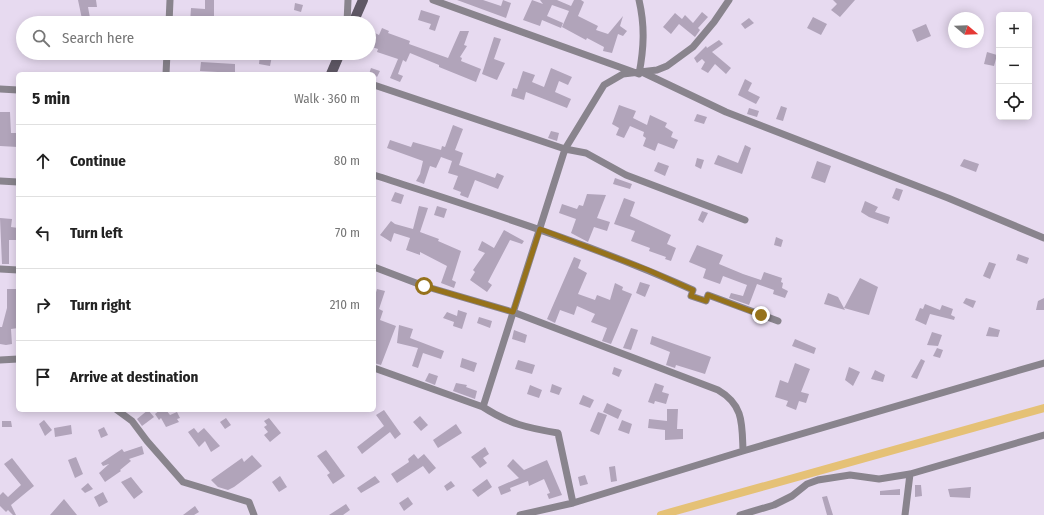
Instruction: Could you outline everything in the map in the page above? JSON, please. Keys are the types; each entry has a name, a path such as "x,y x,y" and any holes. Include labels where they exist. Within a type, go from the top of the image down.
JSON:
{"main road":[{"path":"355,16 363,0"},
{"path":"334,72 338,60"}],"street":[{"path":"169,16 170,0"},
{"path":"347,16 348,0"},
{"path":"433,0 642,73 726,112 948,198 1044,238"},
{"path":"639,0 643,16 644,47 642,73"},
{"path":"483,407 565,149 604,85 623,74 642,73 667,66 692,47 714,22 729,0"},
{"path":"166,72 167,60"},
{"path":"376,86 565,149 586,153 626,175 745,220"},
{"path":"0,89 16,90"},
{"path":"376,176 540,229 648,270 693,290 691,296 706,301 708,295 778,321"},
{"path":"0,181 16,182"},
{"path":"376,268 424,286 513,312 718,390 730,397 736,405 742,423 743,451"},
{"path":"0,269 16,270"},
{"path":"0,360 16,359"},
{"path":"520,515 573,503 743,451 1044,363"},
{"path":"376,369 483,407 497,416 524,427 558,432 573,503"},
{"path":"121,412 130,419 183,482 249,502 254,515"},
{"path":"740,515 774,505 792,496 806,484 818,480 850,475 879,479 910,474 1044,435"},
{"path":"905,515 910,474"}],"building":[{"path":"78,0 96,0 97,7 88,7 90,16 81,16"},
{"path":"205,0 214,0 214,16 190,16 191,8 205,9"},
{"path":"457,0 483,0 501,6 503,0 511,3 506,18"},
{"path":"532,0 543,4 540,0 557,0 571,6 574,0 581,0 584,2 578,16 598,26 596,30 608,34 623,16 620,26 627,31 623,36 618,34 612,53 603,51 604,47 587,38 586,40 562,27 569,11 552,5 547,16 563,23 561,28 542,20 540,26 523,20"},
{"path":"833,0 855,0 840,17 831,10 837,4"},
{"path":"295,3 303,5 301,12 294,10"},
{"path":"421,10 440,16 435,31 429,29 431,24 418,20"},
{"path":"702,12 708,17 698,28 700,30 695,37 679,24 671,34 663,27 675,13 682,19 685,15 693,23"},
{"path":"813,17 827,24 821,35 807,28"},
{"path":"749,18 754,23 745,29 741,24"},
{"path":"926,24 931,36 917,42 912,30"},
{"path":"382,28 389,31 388,33 410,41 409,44 448,58 460,31 469,31 464,45 467,46 460,57 462,58 461,61 481,69 476,82 410,53 406,62 403,60 398,74 403,76 400,82 390,78 398,59 377,52 376,34 379,35"},
{"path":"494,37 501,39 494,59 505,63 497,80 482,74"},
{"path":"719,40 723,44 712,52 731,68 726,74 715,64 708,73 701,69 705,62 702,59 697,63 694,58 706,46 707,48"},
{"path":"987,52 996,55 994,66 984,64"},
{"path":"259,60 271,60 270,66 259,64"},
{"path":"201,62 235,64 235,72 200,71"},
{"path":"371,68 380,71 377,77 376,72 370,72"},
{"path":"551,68 572,77 568,85 559,81 555,92 571,99 567,108 526,92 524,100 511,96 513,88 517,89 523,71 535,75 532,82 544,87"},
{"path":"745,79 752,83 748,91 760,97 756,104 738,95"},
{"path":"619,105 636,111 633,118 647,125 650,115 667,123 665,127 673,132 671,137 678,140 674,149 658,143 655,151 643,146 646,138 643,136 644,132 630,126 624,138 616,135 619,128 612,124"},
{"path":"781,106 787,108 783,121 776,119"},
{"path":"749,108 759,111 757,117 747,114"},
{"path":"0,112 10,112 11,133 16,133 16,147 0,146"},
{"path":"697,114 707,117 704,124 694,121"},
{"path":"453,125 463,129 455,150 463,153 459,165 495,178 497,173 504,176 498,189 475,180 468,198 460,195 461,192 453,189 458,176 448,173 452,161 441,157 436,168 430,166 424,184 416,181 420,174 423,161 387,148 390,140 411,147 413,142 441,150 442,146 445,147"},
{"path":"551,131 559,133 557,141 548,138"},
{"path":"745,145 751,148 742,174 714,164 718,155 738,163"},
{"path":"697,158 704,160 701,169 695,166"},
{"path":"964,159 979,164 976,172 960,166"},
{"path":"817,161 831,166 825,183 811,178"},
{"path":"658,162 669,166 665,176 654,171"},
{"path":"615,178 632,184 630,189 613,184"},
{"path":"896,188 903,190 899,201 892,198"},
{"path":"395,192 404,195 401,204 391,201"},
{"path":"587,194 606,195 597,218 610,222 607,231 594,227 588,242 571,233 576,219 559,213 562,204 577,209 579,205 583,206"},
{"path":"624,198 635,202 630,216 671,235 667,244 676,248 671,261 665,259 666,257 649,251 650,248 631,241 635,231 614,224"},
{"path":"865,201 878,207 875,212 890,217 888,224 869,217 861,212"},
{"path":"419,206 428,208 420,232 439,239 438,241 461,251 452,280 456,282 454,288 441,283 447,266 420,252 420,255 406,250 410,238 394,233 391,242 380,235 391,221 395,224 413,229"},
{"path":"437,206 447,209 444,218 434,215"},
{"path":"702,211 708,213 703,223 698,220"},
{"path":"0,218 12,219 11,227 16,228 16,240 9,240 9,264 2,264"},
{"path":"504,230 524,241 522,244 510,240 488,282 492,285 487,292 470,280 475,272 473,270 485,253 478,250 482,241 494,248"},
{"path":"776,237 783,240 781,247 774,245"},
{"path":"697,245 723,255 719,264 743,274 761,280 764,272 782,278 782,288 788,291 785,298 773,294 774,290 757,284 749,305 729,298 731,293 743,296 747,285 723,276 720,284 703,278 706,269 689,262"},
{"path":"1018,254 1029,258 1027,264 1016,260"},
{"path":"574,257 581,260 578,268 587,273 578,294 595,300 597,295 610,300 615,283 623,287 622,290 632,294 611,344 602,341 607,328 591,322 595,314 577,306 574,315 560,310 555,323 547,319"},
{"path":"989,262 996,264 990,279 983,276"},
{"path":"860,278 878,287 869,315 844,308"},
{"path":"640,282 650,285 645,297 636,293"},
{"path":"7,289 16,289 16,328 11,329 12,344 6,345 0,344 0,327 2,327 7,308"},
{"path":"377,289 385,291 379,309 383,311 380,320 396,326 381,365 376,364"},
{"path":"828,293 838,297 845,310 824,304"},
{"path":"966,298 976,301 973,308 963,303"},
{"path":"1044,298 1044,310 1036,310 1038,301"},
{"path":"925,304 940,310 942,305 953,309 951,315 955,317 954,320 930,314 926,325 915,320 920,308 923,309"},
{"path":"458,310 467,313 462,329 453,326 454,322 443,318 447,312 457,316"},
{"path":"479,317 492,321 490,328 477,323"},
{"path":"399,325 413,329 410,338 444,351 441,359 423,353 418,368 412,366 418,348 397,343"},
{"path":"989,327 1000,330 998,337 986,336"},
{"path":"631,328 638,330 631,350 623,348"},
{"path":"514,330 527,335 525,343 512,339"},
{"path":"932,332 942,335 938,346 927,345"},
{"path":"652,336 711,357 705,374 676,365 675,368 666,365 670,352 650,344"},
{"path":"795,339 816,348 814,354 792,346"},
{"path":"937,348 943,350 940,358 933,356"},
{"path":"462,358 477,363 474,372 460,367"},
{"path":"921,359 925,361 917,379 911,377"},
{"path":"518,360 535,365 532,374 515,369"},
{"path":"795,363 810,369 801,392 809,394 806,403 799,401 796,410 786,406 788,401 775,397 780,380 788,383"},
{"path":"614,367 622,370 619,377 612,374"},
{"path":"849,367 860,372 853,386 845,380"},
{"path":"875,370 885,375 883,382 871,379"},
{"path":"429,373 438,376 435,385 425,381"},
{"path":"456,383 467,385 466,387 477,391 475,399 453,391"},
{"path":"655,383 664,386 662,392 669,394 666,404 655,401 654,404 648,402"},
{"path":"552,384 562,388 559,395 550,392"},
{"path":"530,385 542,390 539,398 527,394"},
{"path":"583,395 594,400 590,408 579,404"},
{"path":"607,403 622,410 618,419 603,412"},
{"path":"667,409 678,409 677,429 683,429 683,439 665,440 665,430 648,428 649,419 667,421"},
{"path":"384,410 401,434 395,439 390,432 362,454 357,447 384,426 376,415"},
{"path":"146,412 150,412 154,417 142,426 137,419"},
{"path":"158,412 168,412 170,415 177,412 180,418 177,419 179,422 166,427 161,418 159,420 155,414"},
{"path":"598,412 607,415 599,435 590,431"},
{"path":"420,416 428,425 421,431 413,422"},
{"path":"226,418 231,425 225,429 220,422"},
{"path":"269,418 281,433 270,442 264,435 268,432 264,427 267,425 264,421"},
{"path":"44,420 52,430 45,436 39,424"},
{"path":"622,420 632,424 629,434 618,430"},
{"path":"2,421 11,421 12,427 2,427"},
{"path":"456,424 462,433 438,448 433,440"},
{"path":"71,425 72,434 55,437 54,428"},
{"path":"104,427 108,435 101,438 98,430"},
{"path":"194,428 198,433 204,428 220,446 211,452 205,441 199,447 188,432"},
{"path":"142,446 144,454 129,459 131,461 120,470 121,471 105,482 99,473 109,464 103,466 101,463 122,449 124,452"},
{"path":"485,447 489,454 483,458 487,463 480,468 471,457"},
{"path":"326,450 345,476 333,484 327,475 330,473 317,456"},
{"path":"414,454 418,459 424,454 436,468 429,474 423,466 397,483 391,474 409,462 408,459"},
{"path":"252,455 262,466 234,487 228,490 218,487 211,480 242,458 244,462"},
{"path":"76,457 83,474 75,478 68,460"},
{"path":"12,458 34,486 11,505 16,515 13,515 8,510 6,512 0,506 0,495 3,492 8,497 21,485 4,464"},
{"path":"513,459 524,470 547,460 562,495 549,499 547,494 550,493 544,479 529,486 528,481 510,488 511,491 501,495 498,487 519,478 507,466"},
{"path":"615,466 617,481 611,482 609,467"},
{"path":"585,475 588,484 580,486 578,477"},
{"path":"280,476 287,487 279,492 272,482"},
{"path":"375,476 380,482 361,493 357,488"},
{"path":"131,477 143,492 134,499 121,482"},
{"path":"487,479 492,487 478,497 472,490"},
{"path":"451,481 455,486 447,491 444,486"},
{"path":"88,483 93,489 85,493 81,489"},
{"path":"915,485 921,485 922,496 915,497"},
{"path":"971,487 970,498 950,497 948,489"},
{"path":"900,489 900,495 880,495 880,491"},
{"path":"103,492 108,502 99,507 94,497"},
{"path":"827,496 833,515 827,515 822,497"},
{"path":"408,497 413,504 404,511 399,503"},
{"path":"64,499 77,515 50,515"},
{"path":"346,504 350,510 343,515 329,515"},
{"path":"195,506 199,512 194,515 183,515"}],"waterway":[{"path":"661,515 1044,408"}],"route":[{"path":"424,286 513,312 540,229 648,270 693,290 691,296 706,301 708,295 761,315"}]}
